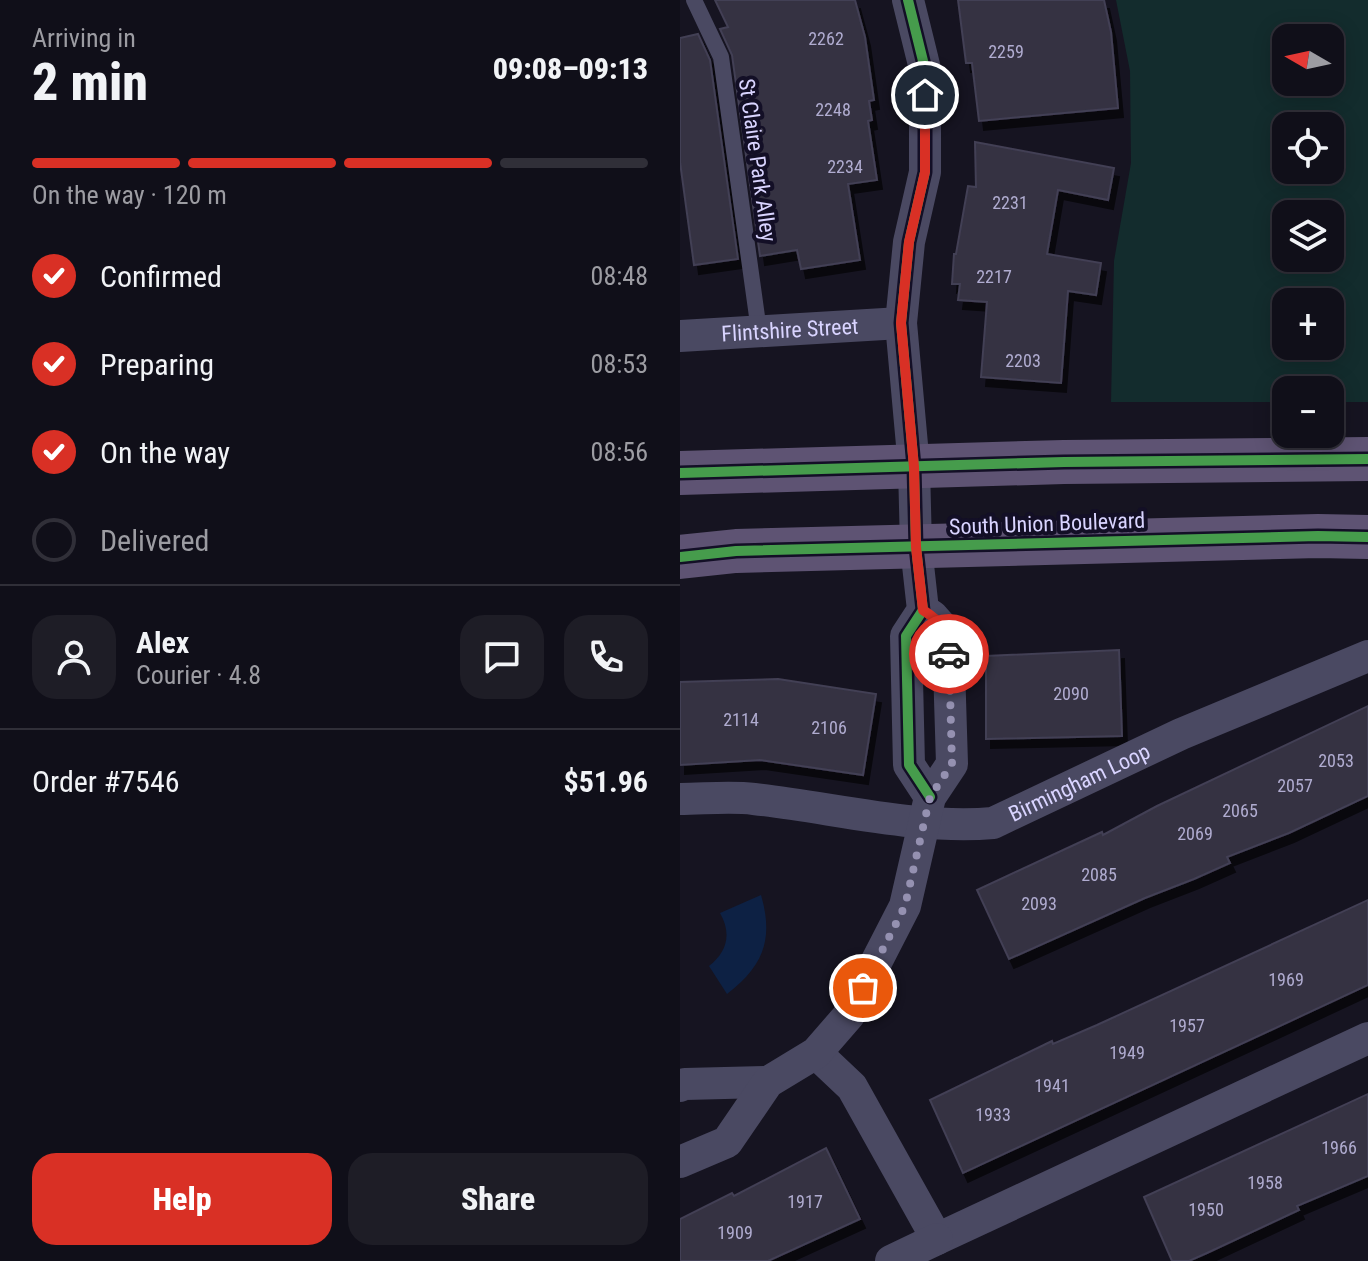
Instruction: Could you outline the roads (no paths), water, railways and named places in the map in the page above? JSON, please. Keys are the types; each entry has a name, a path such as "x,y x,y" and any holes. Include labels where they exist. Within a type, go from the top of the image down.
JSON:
{"main road":[{"path":"680,473 1368,459"},
{"name":"South Union Boulevard","path":"680,557 736,551 1368,537"}],"street":[{"path":"908,0 925,69 925,172 909,242 901,323 923,610 906,636 909,765 928,809"},
{"name":"Flintshire Street","path":"680,336 901,323"},
{"path":"680,1162 727,1142 768,1082 816,1053 849,1015 905,906 928,809 952,764 948,634 923,610"},
{"name":"Birmingham Loop","path":"680,799 751,799 928,809 974,825 993,823 1181,734 1368,656"},
{"path":"891,1261 1368,1038"},
{"path":"816,1053 852,1087 937,1239"},
{"path":"680,1086 768,1082"}],"lane":[{"name":"St Claire Park Alley","path":"694,0 721,57 759,331"}],"water":[{"path":"761,895 766,926 762,951 749,973 727,994 709,966 720,955 726,942 726,928 720,913"}]}
